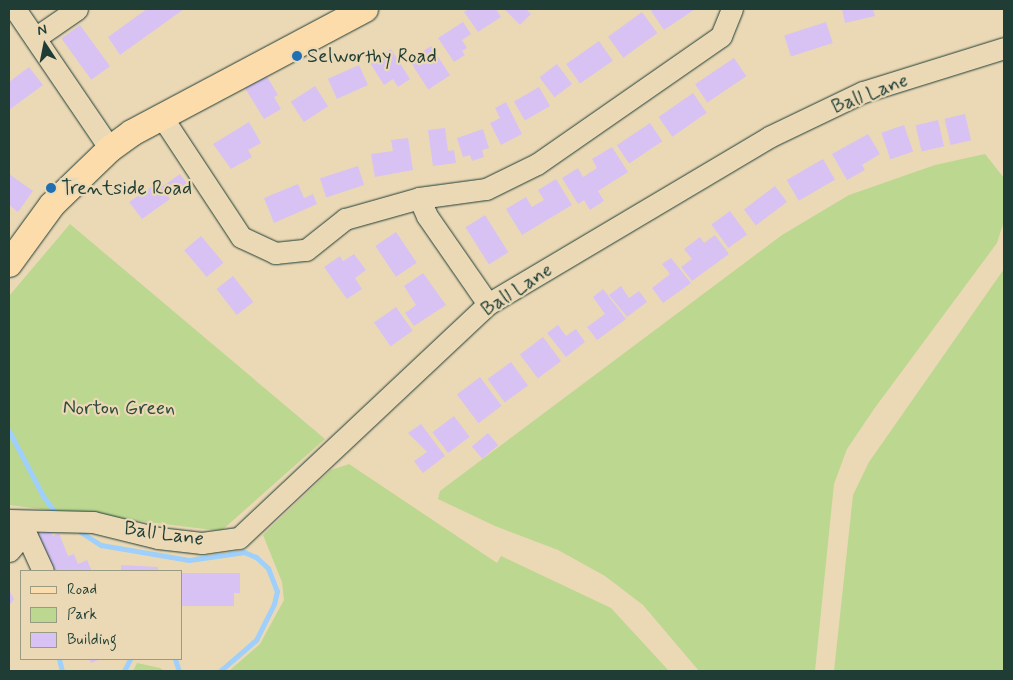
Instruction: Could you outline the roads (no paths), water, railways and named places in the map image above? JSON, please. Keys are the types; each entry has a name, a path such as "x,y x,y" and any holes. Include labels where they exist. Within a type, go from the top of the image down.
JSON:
{"main road":[{"path":"9,264 52,205 110,149 162,117 365,9"}],"street":[{"path":"14,9 110,149"},
{"path":"34,38 78,9"},
{"path":"162,117 241,237 275,253 306,250 345,220 419,198 486,189 537,164 721,36 732,9"},
{"name":"Ball Lane","path":"16,521 93,522 158,538 202,543 238,538 488,304 770,137 863,92 1004,48"},
{"path":"419,198 427,216 488,304"},
{"path":"9,551 16,544 16,521"},
{"path":"16,521 42,570"}],"waterway":[{"path":"9,431 43,496 57,515"},
{"path":"76,529 101,545 189,560 244,552 256,557 268,568 277,591 274,604 256,640 220,671"},
{"path":"59,660 62,671"},
{"path":"124,671 130,660"},
{"path":"175,660 179,671"}],"place":[{"name":"Selworthy Road","path":"297,56"},
{"name":"Trentside Road","path":"51,188"}],"park label":[{"name":"Norton Green","path":"119,408"}]}
